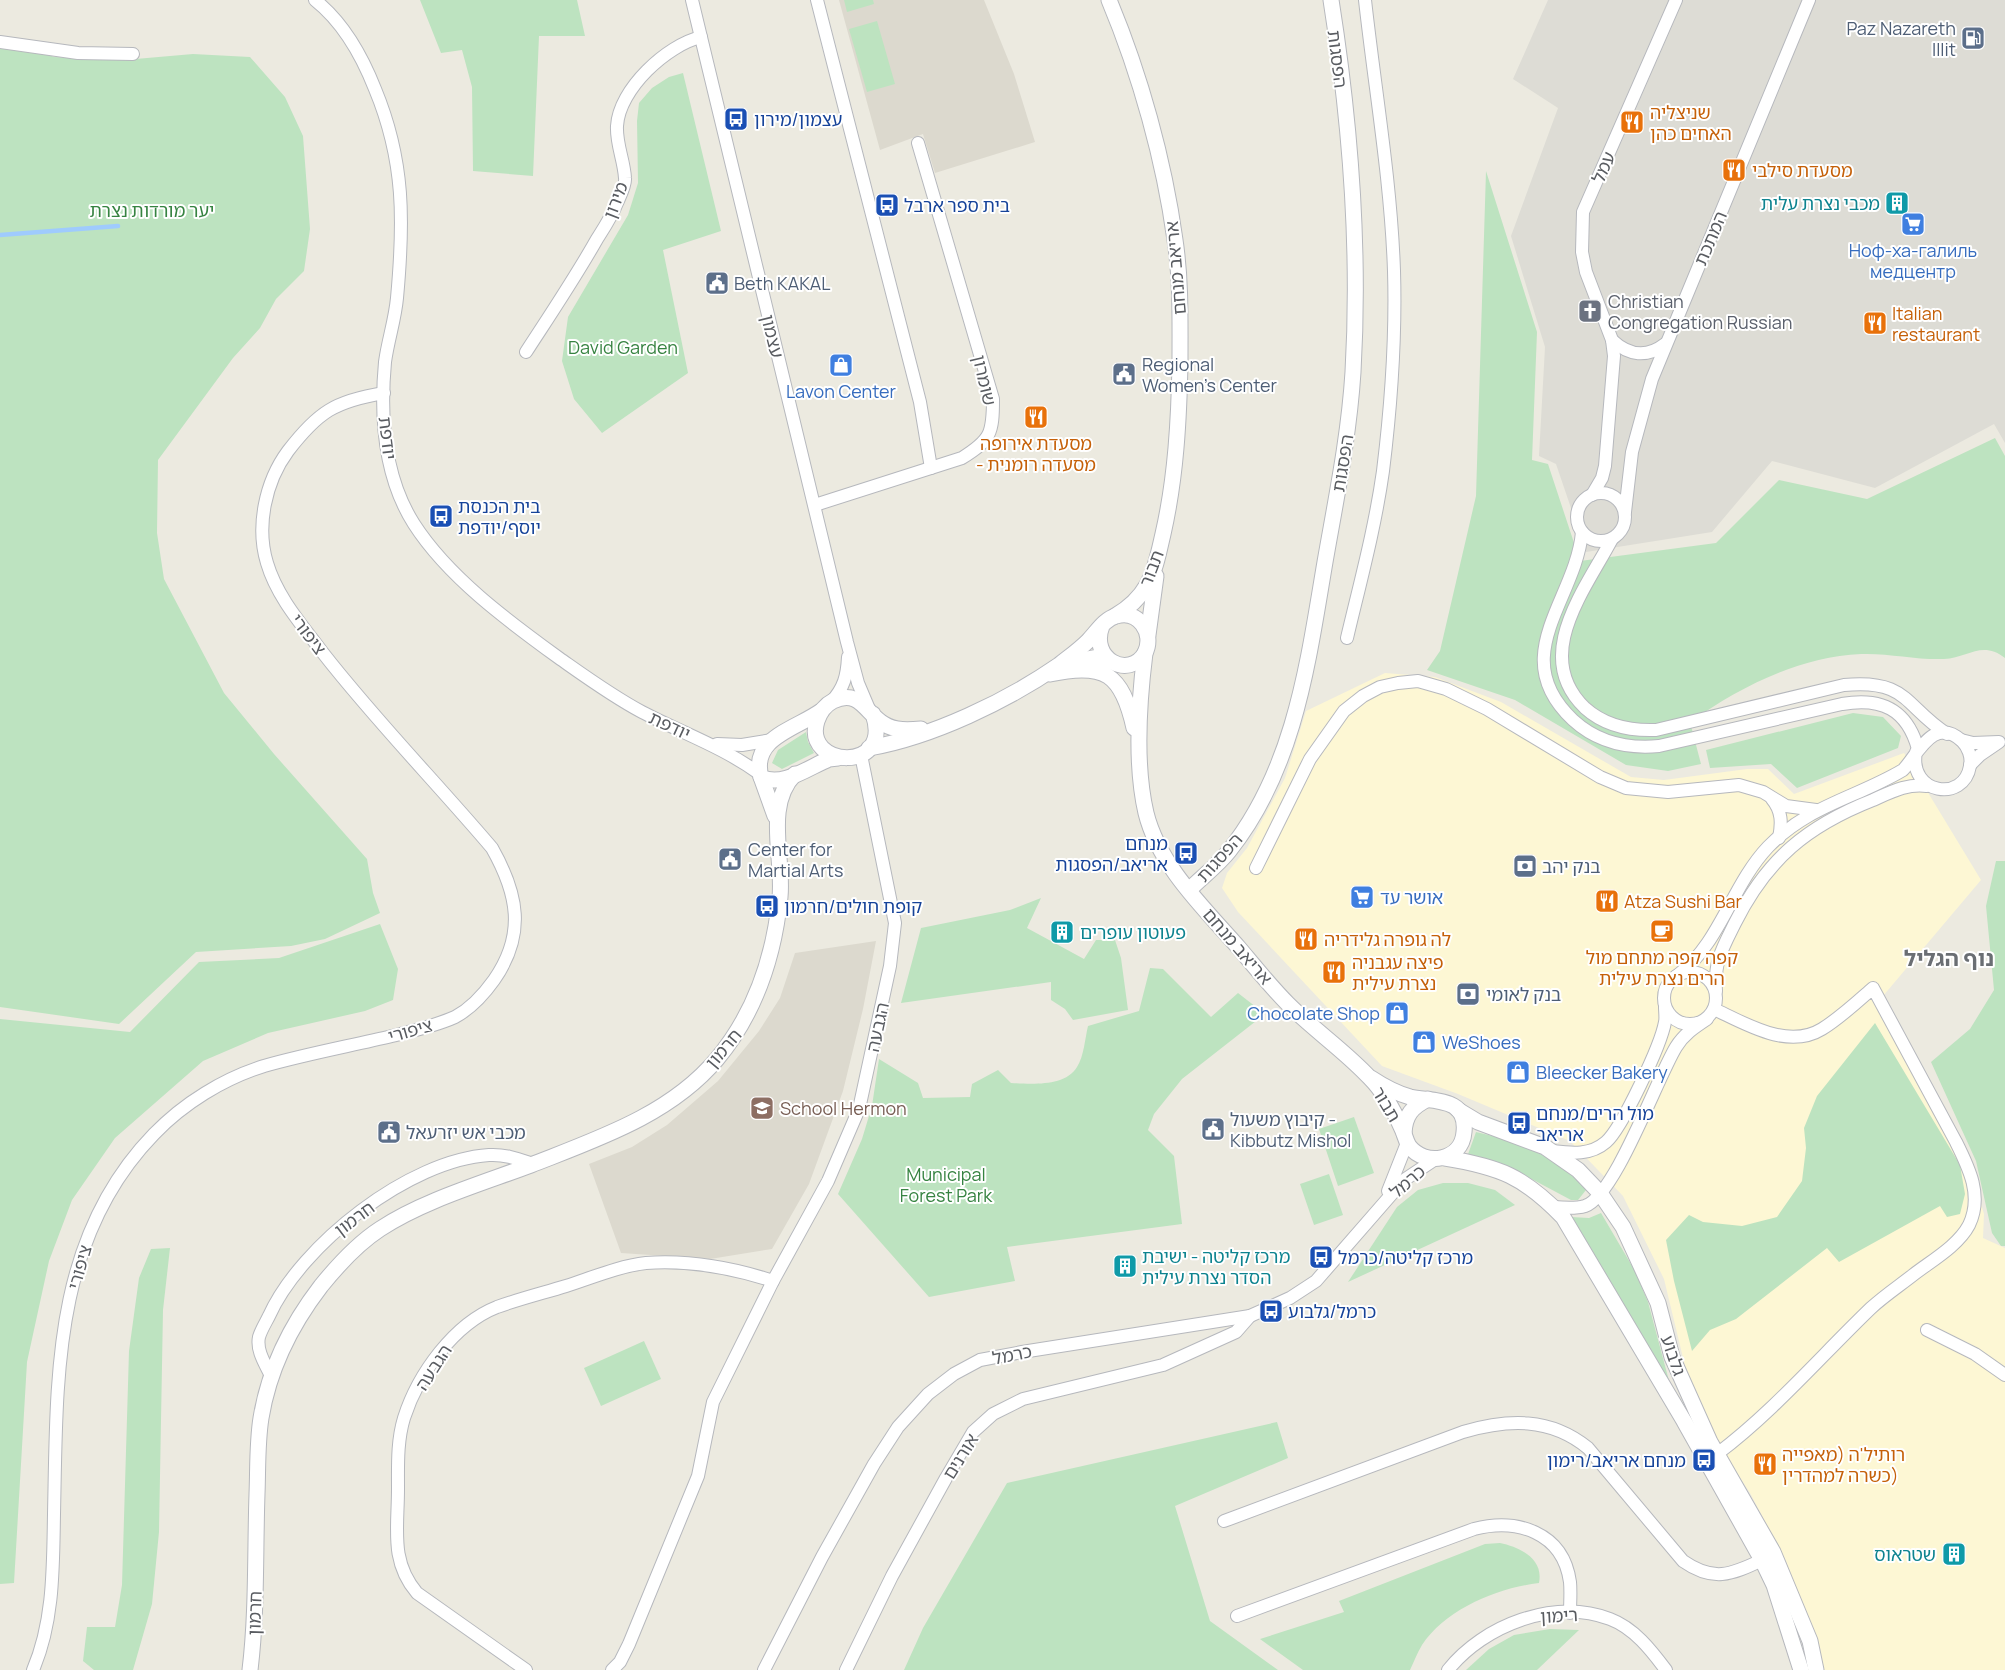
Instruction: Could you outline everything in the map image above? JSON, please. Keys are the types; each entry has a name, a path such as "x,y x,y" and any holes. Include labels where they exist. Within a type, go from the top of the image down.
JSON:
{"street":[{"name":"יודפת","path":"315,0 342,27 364,64 383,109 396,153 402,192 402,236 397,302 385,361 383,423 388,457 398,494 413,523 434,551 514,625 604,690 679,731 735,756 760,775"},
{"name":"עצמון","path":"692,0 741,210 815,505 847,642 858,683 871,711"},
{"path":"817,0 920,402 931,468"},
{"name":"אריאב מנחם","path":"1109,0 1134,68 1168,201 1175,242 1180,337 1177,442 1173,480 1161,543"},
{"name":"הפסגות","path":"1189,890 1228,852 1249,822 1263,798 1289,738 1310,650 1346,442 1353,372 1352,222 1348,137 1331,0"},
{"path":"1347,638 1370,540 1383,473 1390,402 1393,334 1394,272 1390,215 1365,0"},
{"name":"עמל","path":"1592,495 1602,478 1605,466 1613,374 1612,340 1586,272 1582,252 1583,212 1676,0"},
{"name":"המתכת","path":"1625,512 1632,452 1652,379 1809,0"},
{"name":"מירון","path":"526,352 574,278 617,204 626,180 619,151 617,126 620,106 634,85 671,50 688,40 701,37"},
{"path":"0,42 78,53 133,54"},
{"name":"שומרון","path":"815,505 962,458 977,448 990,435 993,399 918,143"},
{"path":"1612,340 1630,353 1642,354 1656,351 1666,344"},
{"name":"ציפורי","path":"33,1670 40,1655 50,1609 53,1564 56,1391 62,1339 83,1244 126,1167 154,1134 188,1104 218,1085 263,1066 417,1030 456,1016 484,993 505,964 516,932 514,900 505,872 492,848 345,681 295,617 277,586 267,563 263,538 263,511 270,483 281,460 300,435 322,414 352,398 384,393"},
{"path":"1612,539 1596,541 1582,532 1578,524 1578,508 1582,502 1592,495 1611,494 1622,504 1625,512 1623,527 1612,539 1569,620 1562,643 1563,671 1566,682 1581,703 1602,721 1630,730 1656,730 1859,684 1884,687 1896,691 1914,704 1936,727 1961,740 1973,743 1999,742 1980,754 1970,765 1963,781 1955,787 1946,790 1927,786 1904,787 1836,816 1813,829 1784,853 1754,887 1721,950 1715,967 1716,991 1710,1014 1699,1023 1681,1023 1669,1015 1665,1007"},
{"path":"1582,532 1576,567 1547,632 1544,657 1548,678 1558,701 1567,714 1589,731 1618,745 1632,747 1659,746 1842,704 1869,702 1894,710 1903,717 1914,736 1917,750 1916,771 1927,786"},
{"name":"תבור","path":"1116,616 1130,607 1148,583 1161,543"},
{"name":"תבור","path":"1148,637 1161,543"},
{"path":"933,729 893,728 883,724 871,711 855,699 845,698 772,740 763,748 760,775 767,781 777,781 829,759 851,759 865,752 933,729 981,709 1042,676 1116,616 1133,616 1143,624 1148,637 1140,699"},
{"path":"1102,626 1098,640 1100,649 1114,663 1132,664 1145,652"},
{"name":"עצמון","path":"825,708 839,694 844,683 848,656 847,642"},
{"path":"1059,664 1090,657 1099,657 1114,663 1125,668 1133,678 1140,699"},
{"path":"1042,676 1079,669 1104,674 1115,681 1128,702 1141,761"},
{"path":"1256,868 1310,759 1344,711 1371,692 1398,683 1418,681 1446,689 1487,709 1600,777 1626,788 1668,792 1739,785 1752,787 1791,808 1816,810"},
{"name":"אריאב מנחם","path":"1140,699 1144,802 1154,836 1166,859 1189,890 1288,1004 1371,1078"},
{"path":"825,708 816,725 816,736 828,753 838,758"},
{"path":"865,752 875,739 876,724 871,711"},
{"path":"1550,1150 1573,1154 1587,1151 1605,1143 1617,1129 1659,1041 1665,1021 1665,989 1671,979 1679,974 1706,948 1742,880 1779,838 1816,810 1903,770 1927,738 1936,734 1947,734"},
{"name":"יודפת","path":"709,743 742,745 772,740"},
{"path":"1961,740 1967,747 1970,765"},
{"name":"הגבעה","path":"612,1670 620,1662 629,1644 698,1476 713,1402 773,1281 828,1181 859,1109 894,942 895,923 865,752"},
{"name":"חרמון","path":"250,1670 255,1624 258,1462 262,1418 272,1376 286,1339 307,1304 357,1246 381,1228 410,1214 626,1127 687,1087 716,1060 744,1023 758,994 768,964 780,896 780,798 785,785 796,774"},
{"name":"חרמון","path":"760,775 770,796 779,835"},
{"path":"1772,798 1778,806 1781,816 1779,838"},
{"path":"1679,974 1688,971 1705,976 1716,991"},
{"path":"1710,1014 1783,1036 1804,1036 1822,1030 1873,988 1968,1166 1975,1198 1973,1214 1968,1226 1954,1243 1873,1306 1745,1434 1717,1454"},
{"path":"1554,1207 1586,1206 1600,1193 1622,1160 1676,1047 1687,1032 1710,1014"},
{"name":"תבור","path":"1371,1078 1387,1088 1410,1097 1428,1100 1439,1099 1457,1109"},
{"name":"תבור","path":"1371,1078 1386,1097 1415,1152 1424,1158 1439,1159"},
{"name":"תבור","path":"1406,1138 1409,1113 1416,1105 1428,1100"},
{"path":"1439,1159 1454,1152 1462,1142 1464,1132 1463,1121 1457,1109"},
{"name":"גלבוע","path":"1457,1109 1478,1122 1550,1150 1578,1170 1600,1193 1623,1227 1658,1303 1672,1357 1717,1454 1773,1552 1810,1641 1816,1670"},
{"name":"כרמל","path":"1381,1205 1394,1180 1406,1138"},
{"name":"חרמון","path":"272,1376 261,1354 259,1337 274,1305 295,1273 318,1246 350,1218 408,1182 450,1164 488,1155 507,1155 533,1164"},
{"name":"גלבוע","path":"1439,1159 1485,1164 1517,1177 1541,1194 1563,1216 1684,1421 1762,1560 1774,1585 1801,1670"},
{"name":"כרמל","path":"764,1670 822,1558 893,1434 928,1394 954,1374 980,1360 1250,1316 1290,1298 1316,1281 1404,1180 1439,1159"},
{"name":"הגבעה","path":"526,1670 417,1594 406,1579 397,1555 399,1441 404,1417 425,1373 443,1347 464,1327 495,1308 616,1271 644,1264 683,1263 748,1273 773,1281"},
{"name":"אורנים","path":"846,1670 892,1576 946,1478 974,1432 987,1420 1023,1399 1163,1365 1236,1332 1250,1316"},
{"path":"1927,1330 1975,1354 2005,1375"},
{"path":"1224,1521 1463,1432 1489,1424 1533,1423 1551,1427 1576,1437 1588,1448 1683,1561 1697,1570 1709,1574 1738,1572 1762,1560"},
{"path":"1237,1616 1474,1529 1491,1525 1509,1524 1526,1528 1542,1535 1556,1548 1570,1581 1570,1613"},
{"name":"רימון","path":"1448,1670 1470,1647 1506,1626 1536,1615 1570,1613 1602,1617 1628,1629 1651,1649 1666,1670"}],"shaded area":[{"path":"839,0 984,0 1014,74 1035,142 935,173 923,134 880,150"},
{"path":"1548,0 2005,0 2005,443 1994,424 1875,488 1772,461 1712,532 1586,552 1556,464 1539,456 1545,347 1511,236 1558,108 1513,79"},
{"path":"1385,673 1435,677 1501,702 1631,777 1664,780 1747,769 1768,769 1794,794 1904,753 1981,880 1883,996 1967,1156 1984,1214 1983,1238 2005,1248 2005,1670 1822,1670 1786,1561 1750,1493 1713,1436 1692,1395 1664,1279 1623,1196 1570,1141 1458,1094 1382,1066 1238,912 1222,888 1227,873 1247,848 1285,778 1306,711"},
{"name":"School Hermon","path":"876,941 863,1009 843,1091 809,1184 772,1249 710,1259 621,1253 589,1164 632,1147 667,1125 718,1081 759,1031 780,998 795,953"}],"green space":[{"path":"420,0 577,0 585,36 539,36 533,176 473,171 472,87 462,50 441,53"},
{"path":"844,0 873,0 874,4 847,12"},
{"path":"877,21 895,84 867,92 849,29"},
{"name":"יער מורדות נצרת","path":"0,38 54,57 124,60 193,54 250,57 285,97 303,136 310,229 304,271 276,299 260,328 233,358 158,460 157,533 164,579 224,693 274,754 367,859 373,893 380,913 325,939 291,946 196,952 119,1024 0,1007"},
{"name":"David Garden","path":"683,73 721,231 663,250 688,373 602,433 574,399 562,361 568,317 628,215 638,183 637,121 639,103 652,88 669,77"},
{"path":"1486,171 1537,332 1532,460 1548,464 1580,561 1716,543 1779,480 1867,499 1995,438 2005,456 2005,658 1989,650 1975,651 1944,659 1861,654 1838,656 1792,668 1749,686 1690,722 1701,764 1668,771 1626,765 1515,700 1427,670 1440,651 1476,496"},
{"path":"1853,713 1883,717 1901,736 1898,748 1797,788 1771,764 1710,768 1706,750"},
{"path":"806,732 808,742 814,753 782,769 772,763 778,750"},
{"path":"1996,861 2005,861 2005,1246 2001,1246 1992,1233 1976,1161 1931,1062 1970,1029 1994,990 1986,906"},
{"path":"1041,898 1027,928 1084,959 1096,940 1115,940 1121,958 1128,1010 1073,1020 1065,1009 1051,1000 1051,982 901,1003 921,928 1010,910"},
{"path":"380,924 398,969 393,1000 365,1011 268,1033 203,1061 115,1138 72,1200 49,1261 27,1362 14,1583 0,1584 0,1019 130,1032 199,962 279,958"},
{"name":"Municipal Forest Park","path":"1150,968 1163,969 1211,1017 1238,993 1265,1014 1182,1079 1154,1114 1148,1130 1174,1156 1182,1224 1007,1247 1015,1281 929,1297 838,1194 862,1139 872,1106 879,1059 918,1083 923,1098 970,1097 972,1084 998,1070 1011,1083 1038,1084 1056,1081 1072,1073 1077,1067 1083,1052 1088,1026 1139,1011"},
{"path":"1875,1023 1960,1165 1965,1194 1960,1214 1947,1217 1940,1206 1839,1262 1827,1248 1736,1319 1710,1330 1692,1351 1674,1281 1666,1240 1689,1215 1703,1222 1742,1226 1777,1217 1802,1181 1806,1148 1804,1128 1817,1096"},
{"path":"1354,1117 1374,1173 1338,1186 1319,1129"},
{"path":"1476,1132 1510,1141 1543,1155 1566,1170 1586,1190 1578,1200 1571,1200 1526,1176 1467,1157"},
{"path":"1329,1174 1343,1215 1314,1225 1300,1184"},
{"path":"1443,1183 1468,1183 1495,1190 1515,1205 1348,1282 1397,1207 1418,1190"},
{"path":"1601,1213 1635,1271 1648,1302 1672,1392 1571,1217 1589,1218"},
{"path":"170,1248 163,1310 159,1532 152,1604 133,1670 94,1670 83,1661 87,1627 115,1627 122,1585 129,1351 139,1278 151,1249"},
{"path":"644,1341 661,1379 601,1406 584,1368"},
{"path":"1277,1422 1288,1458 1175,1506 1210,1621 1278,1670 904,1670 923,1628 1007,1483"},
{"path":"1500,1543 1515,1547 1534,1560 1540,1574 1539,1583 1490,1595 1458,1611 1432,1632 1420,1648 1410,1670 1303,1670 1260,1639 1344,1612 1339,1601 1485,1544"},
{"path":"1550,1629 1579,1630 1537,1670 1466,1670 1489,1649 1514,1635"}],"waterway":[{"path":"0,235 118,226"}],"place":[{"name":"Paz Nazareth Illit","path":"1973,38"},
{"name":"עצמון/מירון","path":"736,119"},
{"name":"שניצליה האחים כהן","path":"1632,122"},
{"name":"מסעדת סילבי","path":"1734,170"},
{"name":"מכבי נצרת עלית","path":"1897,203"},
{"name":"בית ספר ארבל","path":"887,205"},
{"name":"Ноф-ха-галиль медцентр","path":"1913,224"},
{"name":"Beth KAKAL","path":"717,283"},
{"name":"Christian Congregation Russian","path":"1590,311"},
{"name":"Italian restaurant","path":"1875,323"},
{"name":"Lavon Center","path":"841,365"},
{"name":"Regional Women's Center","path":"1124,374"},
{"name":"מסעדת אירופה - מסעדה רומנית","path":"1036,417"},
{"name":"בית הכנסת יוסף/יודפת","path":"441,516"},
{"name":"מנחם אריאב/הפסגות","path":"1186,853"},
{"name":"Center for Martial Arts","path":"730,859"},
{"name":"בנק יהב","path":"1525,866"},
{"name":"אושר עד","path":"1362,897"},
{"name":"Atza Sushi Bar","path":"1607,901"},
{"name":"קופת חולים/חרמון","path":"767,906"},
{"name":"קפה קפה מתחם מול הרים נצרת עילית","path":"1662,931"},
{"name":"פעוטון עופרים","path":"1062,932"},
{"name":"לה גופרה גלידריה","path":"1306,939"},
{"name":"פיצה עגבניה נצרת עילית","path":"1334,972"},
{"name":"בנק לאומי","path":"1468,994"},
{"name":"Chocolate Shop","path":"1397,1013"},
{"name":"WeShoes","path":"1424,1042"},
{"name":"Bleecker Bakery","path":"1518,1072"},
{"name":"School Hermon","path":"762,1108"},
{"name":"מול הרים/מנחם אריאב","path":"1519,1123"},
{"name":"קיבוץ משעול - Kibbutz Mishol","path":"1213,1129"},
{"name":"מכבי אש יזרעאל","path":"389,1132"},
{"name":"מרכז קליטה/כרמל","path":"1321,1257"},
{"name":"מרכז קליטה - ישיבת הסדר נצרת עילית","path":"1125,1266"},
{"name":"כרמל/גלבוע","path":"1271,1311"},
{"name":"מנחם אריאב/רימון","path":"1704,1460"},
{"name":"רותיל'ה (מאפייה כשרה למהדרין)","path":"1765,1464"},
{"name":"שטראוס","path":"1954,1554"}],"district":[{"name":"נוף הגליל","path":"1949,958"}]}
